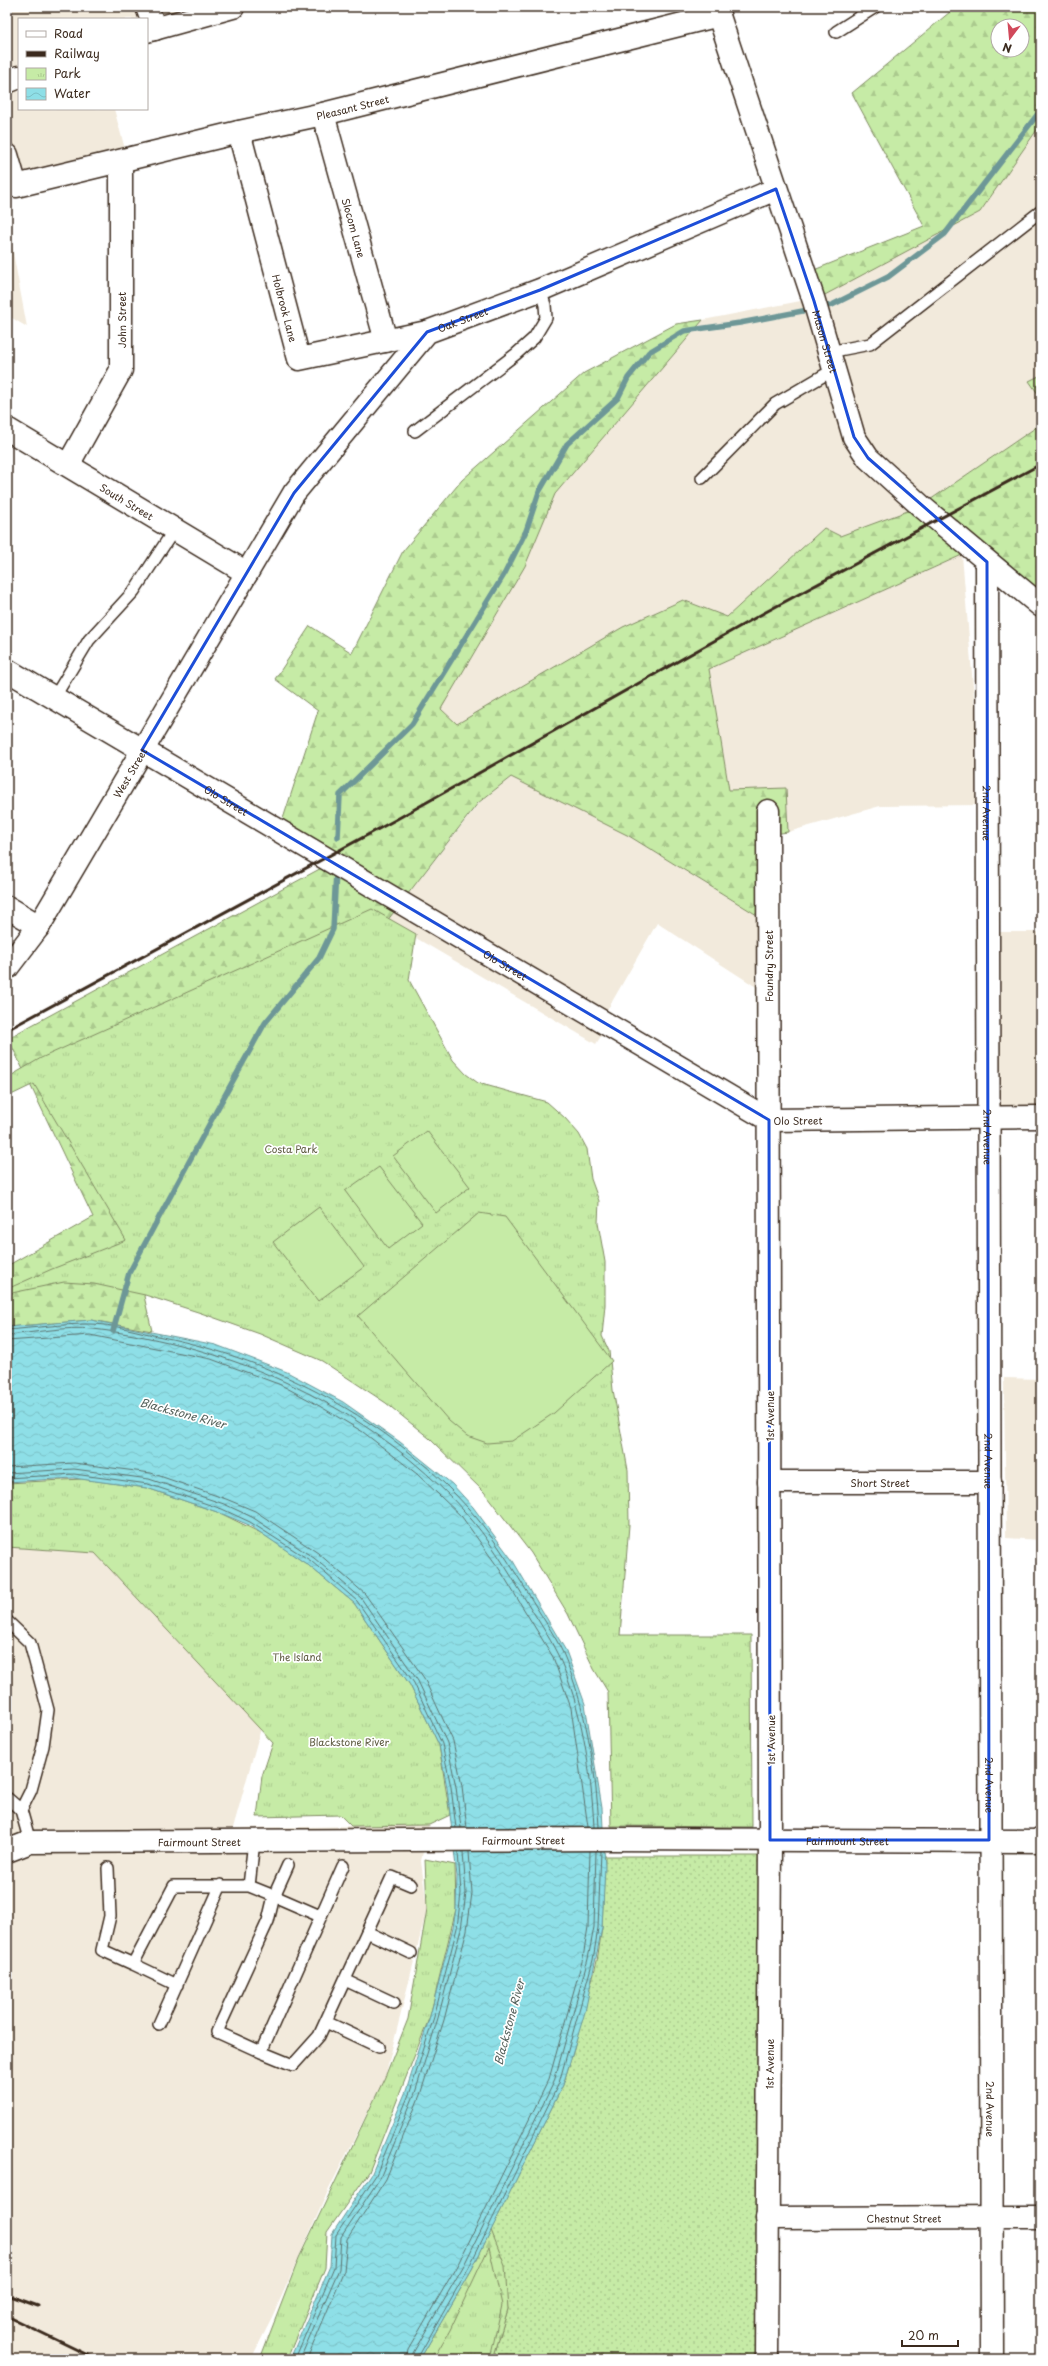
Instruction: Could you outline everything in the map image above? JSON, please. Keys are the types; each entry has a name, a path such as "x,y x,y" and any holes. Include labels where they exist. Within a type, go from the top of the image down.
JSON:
{"street":[{"path":"147,7 151,30 233,7"},
{"name":"Pleasant Street","path":"7,155 16,186 239,132 323,114 718,11"},
{"name":"Mason Street","path":"718,11 817,311 854,437 868,458 987,562 1041,606"},
{"path":"7,82 18,77"},
{"name":"Slocom Lane","path":"323,114 386,341"},
{"name":"Holbrook Lane","path":"239,132 300,359 427,332"},
{"name":"John Street","path":"68,465 121,370 121,161"},
{"name":"Oak Street","path":"247,573 294,493 427,332 540,290 776,189"},
{"name":"South Street","path":"7,429 247,573"},
{"name":"2nd Avenue","path":"987,562 990,1482 989,1840 992,2359"},
{"name":"West Street","path":"7,968 39,926 247,573"},
{"name":"Olo Street","path":"7,670 348,873 769,1120 1041,1117"},
{"name":"Foundry Street","path":"768,811 769,1120"},
{"path":"7,907 39,926"},
{"name":"1st Avenue","path":"767,2359 770,1840 769,1120"},
{"name":"Short Street","path":"769,1482 990,1482"},
{"name":"Fairmount Street","path":"7,1851 30,1842 610,1839 1041,1841"},
{"name":"Chestnut Street","path":"767,2218 1041,2217"}],"lane":[{"path":"836,32 875,7"},
{"path":"702,478 775,404 831,361 870,344 1041,211"},
{"path":"415,431 516,354 534,338 546,318 545,306 540,290"},
{"path":"54,698 89,640 134,591 174,530"},
{"path":"7,1621 30,1643 48,1710 43,1746 31,1790 21,1810"},
{"path":"7,1798 21,1810 30,1842"},
{"path":"249,1886 254,1841"},
{"path":"288,1865 274,1896 268,1921 217,2032 293,2065 319,2036 392,1877 411,1885"},
{"path":"261,2052 343,1866"},
{"path":"108,1868 110,1916 102,1950 177,1985"},
{"path":"159,2024 221,1885"},
{"path":"133,1964 174,1886 249,1886 320,1916"},
{"path":"367,1932 411,1953"},
{"path":"345,1980 394,2003"},
{"path":"326,2022 379,2047"}],"highlighted area":[{"path":"776,189 814,301 854,437 868,458 987,562 989,1840 770,1840 769,1120 142,750 294,493 427,332 540,290"}],"shaded area":[{"path":"7,7 201,7 148,19 18,18 18,110 114,110 125,149 7,186"},
{"path":"1041,124 1041,375 1029,381 1041,398 1041,424 921,506 840,536 824,528 727,617 683,600 623,627 457,725 441,709 525,566 555,494 703,320 821,297 980,212"},
{"path":"7,220 27,327 7,315"},
{"path":"962,555 983,805 880,806 788,832 786,788 729,790 709,669"},
{"path":"511,777 629,836 765,920 764,992 657,923 605,1014 612,1019 596,1044 387,921 479,803"},
{"path":"992,932 1041,932 1041,1111 992,1111"},
{"path":"1004,1378 1041,1379 1041,1540 1006,1538"},
{"path":"7,1538 95,1553 263,1721 233,1828 429,1825 421,1861 427,1909 385,2077 328,2191 272,2318 251,2359 7,2359"}],"green space":[{"path":"956,7 1041,7 1041,124 980,212 821,297 814,270 924,226 852,93"},
{"path":"703,320 555,494 525,566 441,709 457,724 623,627 683,600 727,617 824,528 840,536 921,506 1041,424 1041,609 1038,614 962,555 709,669 729,790 786,788 788,832 767,835 765,920 629,836 511,777 478,803 387,921 144,1296 152,1331 91,1320 7,1327 7,1266 93,1217 8,1038 338,859 281,825 318,711 275,679 310,626 352,653 403,551 462,480 584,373 676,324"},
{"path":"1041,375 1041,398 1029,381"},
{"name":"Costa Park","path":"372,909 416,934 409,980 453,1060 466,1074 478,1083 547,1102 565,1118 579,1134 587,1149 591,1179 599,1201 598,1223 605,1262 605,1305 602,1336 609,1351 613,1390 628,1470 629,1525 620,1635 751,1635 752,1827 611,1826 608,1692 594,1669 568,1614 531,1553 484,1492 429,1438 386,1403 322,1361 260,1334 145,1295 94,1284 64,1282 7,1294 7,1289 52,1269 126,1240 34,1084 7,1097 7,1078 41,1058"},
{"path":"427,1131 470,1187 436,1213 393,1156"},
{"path":"379,1167 422,1223 388,1249 345,1191"},
{"path":"319,1207 364,1267 318,1301 273,1242"},
{"path":"479,1213 505,1217 612,1361 554,1413 512,1441 487,1443 467,1436 449,1421 358,1316"},
{"name":"The Island","path":"82,1479 147,1488 220,1513 263,1534 308,1565 354,1603 410,1685 439,1745 450,1815 429,1825 351,1826 340,1815 257,1817 262,1776 273,1743 95,1553 7,1547 7,1483"},
{"path":"605,1856 772,1856 775,2359 493,2359 508,2309 491,2230 563,2085 574,2049 597,1961 602,1928"},
{"path":"425,1859 455,1865 456,1909 430,2016 369,2172 327,2232 325,2268 287,2359 260,2359 299,2258 385,2077 408,2019 427,1909"},
{"path":"491,2230 505,2266 508,2309 493,2359 420,2359 472,2269"},
{"path":"489,2247 502,2305 490,2359 433,2359 450,2330"}],"water":[{"name":"Blackstone River","path":"91,1320 216,1345 287,1372 343,1402 400,1442 452,1484 473,1507 513,1561 566,1651 585,1704 602,1808 605,1867 602,1928 585,2012 563,2085 472,2269 420,2359 290,2359 330,2266 332,2234 372,2173 406,2091 430,2016 453,1927 456,1909 457,1876 447,1788 439,1745 410,1685 354,1603 308,1565 249,1525 220,1513 147,1488 73,1478 7,1482 7,1327"}],"waterway":[{"path":"821,307 832,305 888,277 945,234 1041,110"},
{"path":"338,837 340,795 412,724 505,573 526,531 539,492 567,444 618,398 628,378 649,352 684,331 740,323 813,309"},
{"path":"113,1331 129,1273 219,1106 265,1023 319,958 333,929 336,871"}],"railway":[{"path":"7,1030 397,819 762,614 1041,464"},
{"path":"7,2295 38,2306"},
{"path":"7,2316 96,2359"}]}
